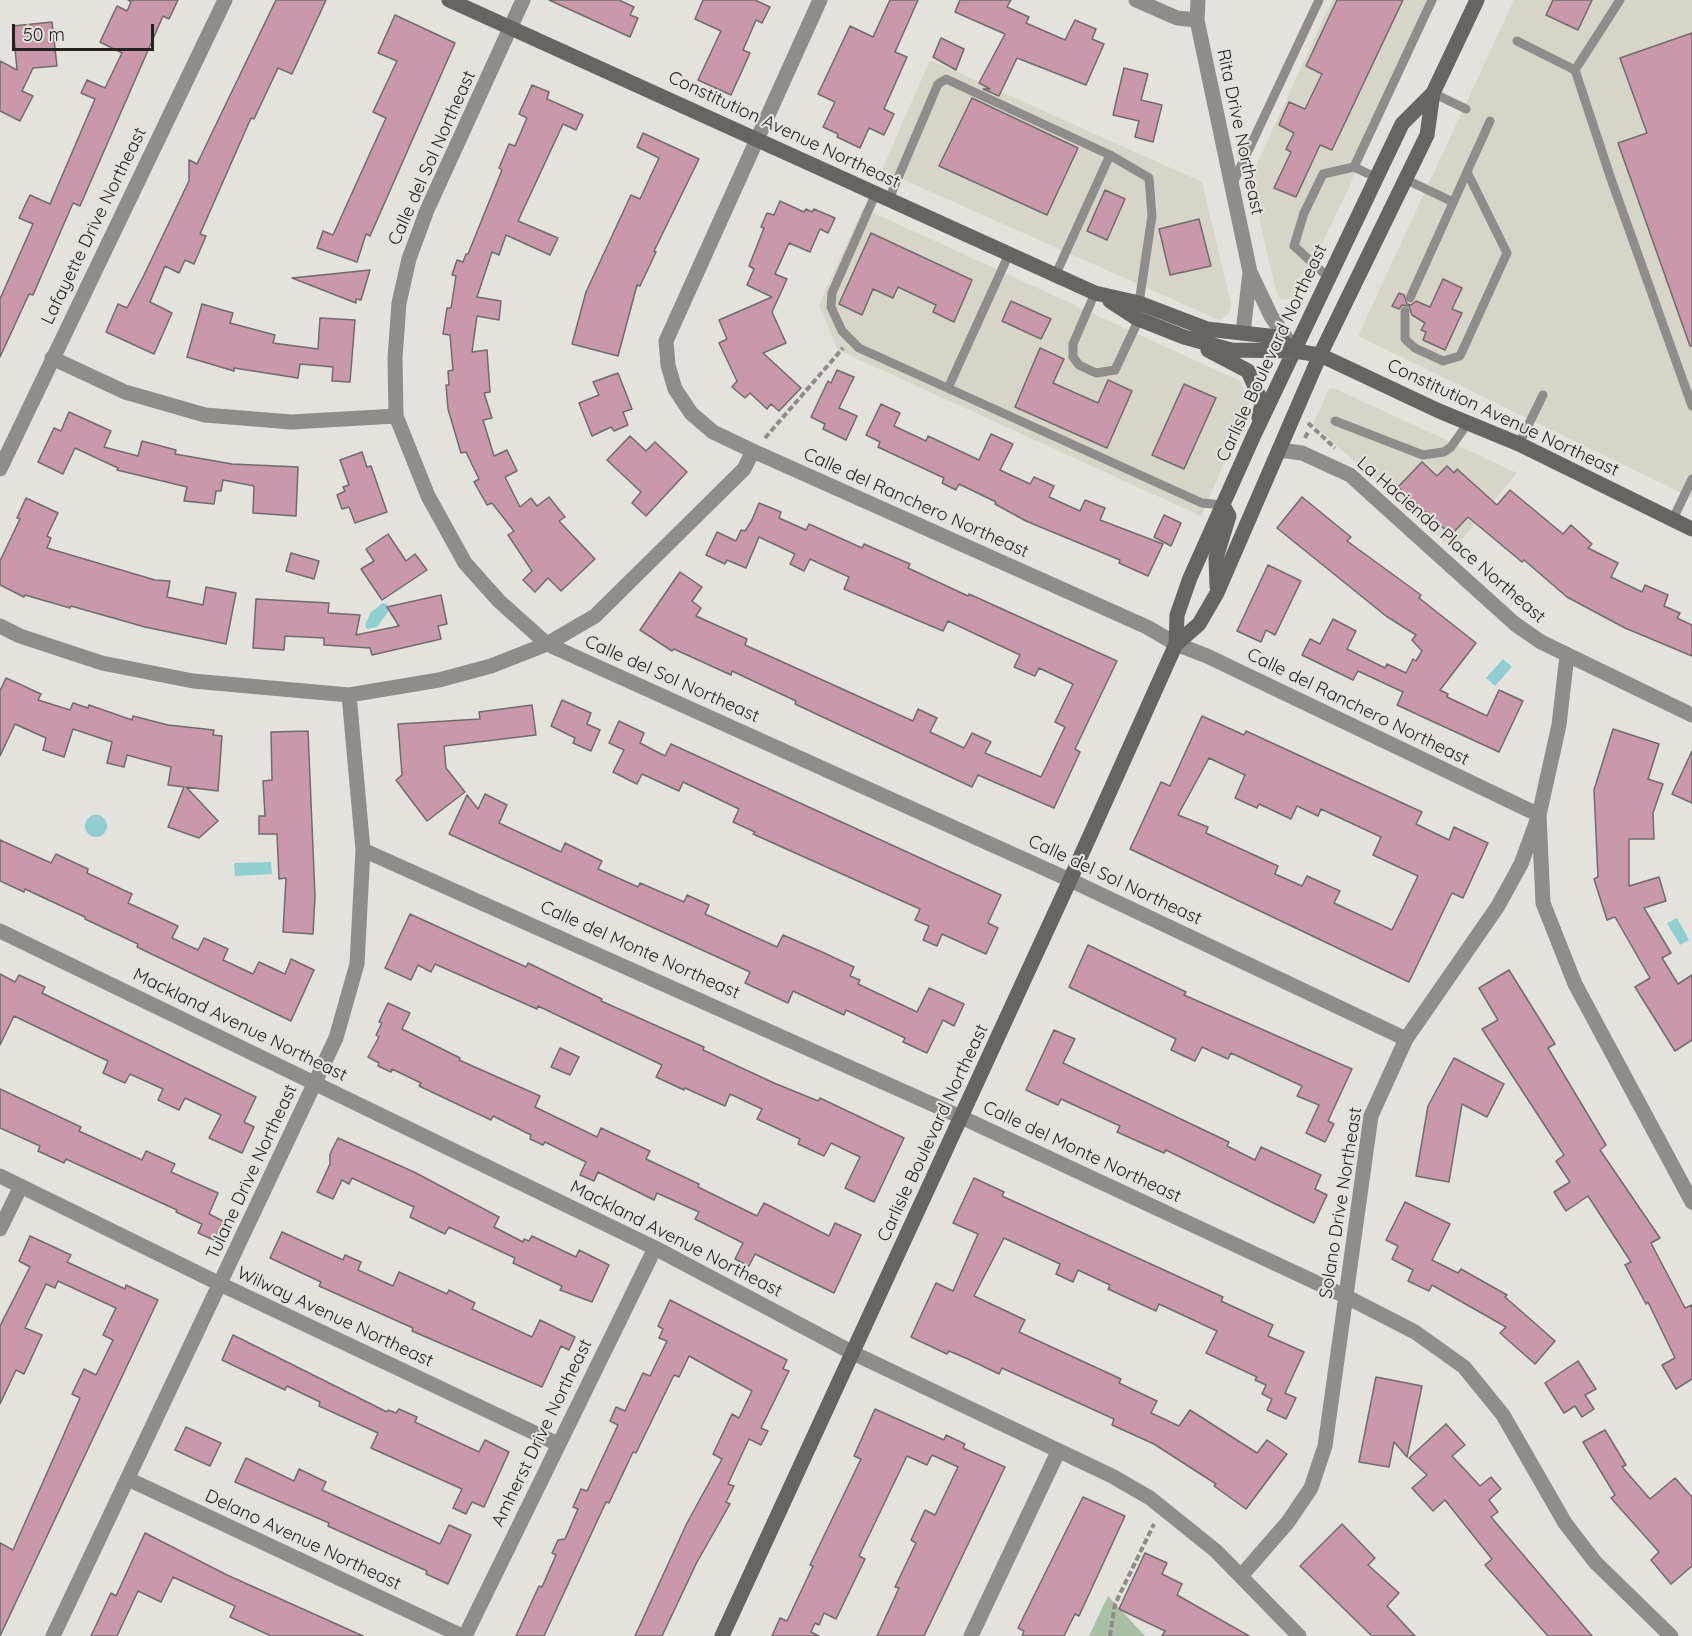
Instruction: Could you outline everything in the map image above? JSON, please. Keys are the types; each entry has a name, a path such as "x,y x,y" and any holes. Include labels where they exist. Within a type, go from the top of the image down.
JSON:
{"main road":[{"name":"Constitution Avenue Northeast","path":"449,0 757,138 1055,276 1099,294 1139,303 1207,329 1277,338 1295,351"},
{"name":"Carlisle Boulevard Northeast","path":"1176,644 1199,624 1217,593 1320,355 1427,135 1433,93 1477,0"},
{"name":"Carlisle Boulevard Northeast","path":"722,1636 1070,880 1176,644 1177,615 1190,578 1254,435 1402,124 1433,93"},
{"name":"Constitution Avenue Northeast","path":"1099,294 1139,319 1184,337 1231,350 1295,351 1320,355 1467,423 1519,444 1692,529"},
{"path":"1184,337 1248,371 1262,403 1254,435"},
{"path":"1217,593 1216,558 1229,516 1223,506"}],"street":[{"name":"Lafayette Drive Northeast","path":"0,470 6,442 52,358 225,0"},
{"name":"Calle del Sol Northeast","path":"523,0 427,210 409,259 399,303 395,358 396,416 428,496 465,563 499,601 547,644 1070,880 1406,1039"},
{"name":"Calle del Ranchero Northeast","path":"820,0 666,341 668,365 675,389 691,413 713,432 753,451 1147,627 1176,644 1207,656 1539,815"},
{"path":"1136,0 1177,18 1197,20"},
{"name":"Rita Drive Northeast","path":"1198,0 1197,20 1250,272 1270,316 1295,351"},
{"name":"Rita Drive Northeast","path":"1243,333 1250,272"},
{"path":"52,358 125,392 205,414 291,422 396,416"},
{"name":"La Hacienda Place Northeast","path":"1279,450 1302,453 1350,475 1515,624 1567,655 1692,716"},
{"path":"0,626 82,656 125,668 193,681 349,695 390,690 480,669 547,644 595,616 744,469 753,451"},
{"path":"1567,655 1559,725 1539,815 1543,903 1575,984 1692,1202"},
{"name":"Tulane Drive Northeast","path":"53,1636 336,1038 357,964 363,850 349,695"},
{"name":"Solano Drive Northeast","path":"1241,1576 1288,1522 1311,1488 1325,1446 1371,1116 1406,1039 1497,906 1521,864 1539,815"},
{"name":"Calle del Monte Northeast","path":"363,850 389,859 961,1117 1345,1296 1415,1332 1464,1367 1503,1415 1565,1524 1595,1562 1671,1636"},
{"name":"Mackland Avenue Northeast","path":"0,932 655,1248 853,1353 1112,1476 1150,1498 1216,1551 1299,1636"},
{"name":"Wilway Avenue Northeast","path":"0,1176 220,1284 558,1444"},
{"path":"0,1229 21,1186"},
{"name":"Amherst Drive Northeast","path":"464,1636 655,1248"},
{"path":"971,1636 1058,1452"},
{"name":"Delano Avenue Northeast","path":"128,1479 464,1636"}],"lane":[{"path":"1231,188 1319,0"},
{"path":"1354,167 1432,0"},
{"path":"1575,70 1620,0"},
{"path":"1517,41 1575,70 1692,406"},
{"path":"1139,303 1152,216 1149,178 1110,155 946,79 938,84 832,293 831,307 842,331 859,348 1202,503 1223,506"},
{"path":"1433,93 1466,110"},
{"path":"1410,298 1490,121"},
{"path":"1055,276 1110,155"},
{"path":"1329,278 1294,246 1304,213 1323,174 1354,167 1377,178"},
{"path":"1405,311 1405,339 1415,348 1443,361 1460,356 1507,253 1467,172"},
{"path":"1405,179 1453,202"},
{"path":"948,388 1009,254"},
{"path":"1099,294 1073,344 1073,357 1079,365 1096,373 1115,370 1139,319"},
{"path":"1519,444 1543,395"},
{"path":"1335,421 1423,455 1444,452 1452,447 1467,423"},
{"path":"1673,519 1692,479"}],"path":[{"path":"765,438 850,339"},
{"path":"1295,414 1311,425 1339,452 1350,475"},
{"path":"1110,1636 1115,1604 1154,1524"}],"shaded area":[{"path":"1332,0 1437,0 1302,287 1297,296 1285,300 1280,299 1276,291 1250,179"},
{"path":"1514,0 1692,0 1692,498 1358,336"},
{"path":"930,60 1202,182 1231,304 1228,315 1219,320 882,170"},
{"path":"863,208 1240,381 1250,400 1247,411 1201,516 838,350 819,305"},
{"path":"1334,388 1517,473 1453,550 1313,424 1329,389"}],"green space":[{"path":"1108,1596 1145,1636 1089,1636"}],"water":[{"path":"383,603 387,604 388,612 377,627 367,629 365,625 371,612"},
{"path":"1503,659 1512,667 1495,686 1486,678"},
{"path":"96,815 104,818 107,826 104,834 96,837 88,834 85,826 88,818"},
{"path":"271,862 272,874 235,876 234,863"},
{"path":"1677,918 1689,940 1680,945 1667,923"}],"building":[{"path":"128,0 178,0 169,19 163,16 80,206 73,203 33,295 29,294 0,357 0,299 33,224 19,218 30,195 50,204 95,99 81,93 87,80 105,88 122,53 100,42 117,6 127,11 131,2"},
{"path":"276,0 326,0 292,74 278,68 254,119 251,118 200,234 206,236 194,264 185,260 179,273 165,266 150,302 172,313 154,354 106,332 118,304 127,308 144,275 189,181 189,160 197,164"},
{"path":"549,0 619,0 634,7 630,15 638,18 630,37"},
{"path":"703,0 755,0 770,7 762,23 756,20 743,50 750,53 731,95 698,80 721,31 695,19"},
{"path":"890,0 918,0 895,52 907,57 884,109 894,114 884,135 869,128 860,148 823,127 835,102 818,94 850,26 873,37"},
{"path":"960,0 1011,0 1007,7 1029,17 1026,23 1065,40 1075,20 1096,29 1092,39 1104,44 1086,85 1017,58 999,96 983,89 990,89 979,83 1005,34 955,12"},
{"path":"1337,0 1403,0 1332,150 1320,145 1296,197 1274,188 1291,152 1286,149 1294,133 1279,125 1289,102 1305,109 1322,74 1306,66"},
{"path":"1553,0 1592,0 1578,30 1546,15"},
{"path":"395,15 455,43 370,236 366,234 357,262 317,248 323,231 333,235 386,118 373,112 397,61 378,53"},
{"path":"52,22 57,66 33,68 22,91 33,96 20,121 0,111 0,61 17,70 13,26"},
{"path":"1692,33 1692,346 1690,346 1618,143 1647,133 1620,58"},
{"path":"941,38 964,49 956,70 933,57"},
{"path":"1124,68 1148,74 1141,100 1162,105 1153,142 1135,137 1139,121 1113,115"},
{"path":"532,85 549,92 547,99 583,115 576,130 563,124 518,221 558,238 550,255 506,235 499,255 492,252 477,297 501,301 499,320 477,316 472,352 487,350 490,392 484,393 492,418 483,420 494,456 507,450 517,471 505,477 520,507 531,498 537,506 549,497 565,517 559,521 595,559 561,591 548,578 535,592 523,580 532,571 508,535 514,531 492,503 487,505 474,482 479,479 466,452 461,453 448,409 446,385 449,385 448,371 453,370 450,335 443,334 447,308 451,308 456,276 452,275 457,260 463,262 468,254 502,170 499,168 509,144 515,146 527,118 519,114"},
{"path":"972,98 1078,148 1047,215 939,166"},
{"path":"643,133 699,159 654,251 656,252 640,286 637,285 618,356 572,344 586,292 631,195 640,199 659,158 637,147"},
{"path":"1105,190 1125,199 1107,240 1087,231"},
{"path":"780,201 804,212 806,209 812,212 814,209 835,218 828,233 820,229 810,252 789,243 775,274 787,279 772,312 786,343 763,353 801,388 779,411 771,404 767,409 750,393 745,398 732,387 737,381 719,343 727,339 719,320 772,297 747,285 754,269 749,266 764,228 761,227 767,213 774,215"},
{"path":"1199,219 1211,266 1170,275 1159,229"},
{"path":"871,233 972,280 954,322 933,312 936,305 898,287 893,298 873,289 862,315 839,304"},
{"path":"370,270 361,300 356,299 356,303 292,278"},
{"path":"1443,279 1462,288 1452,309 1462,313 1445,350 1423,340 1426,332 1421,330 1425,323 1412,315 1409,306 1402,305 1399,309 1392,306 1399,293 1404,295 1407,304 1411,305 1416,301 1430,307"},
{"path":"1011,301 1051,319 1041,339 1002,321"},
{"path":"202,304 233,313 230,323 275,335 273,343 318,349 320,318 355,320 350,382 332,381 333,367 300,364 298,378 234,368 234,371 187,357"},
{"path":"1040,348 1064,359 1053,383 1098,403 1108,380 1132,391 1107,448 1015,407"},
{"path":"837,370 854,377 839,408 857,416 846,440 823,429 825,424 811,417 828,381 831,383"},
{"path":"618,373 632,409 623,412 628,425 614,431 611,427 592,436 579,403 599,395 593,382"},
{"path":"1184,384 1216,398 1184,469 1152,455"},
{"path":"881,404 900,413 894,426 926,441 928,436 979,460 991,434 1013,444 1000,470 1030,484 1034,477 1054,486 1049,497 1080,511 1085,500 1105,508 1100,520 1163,544 1148,576 1119,563 1120,560 1026,521 995,504 996,502 959,484 956,490 942,483 944,478 878,447 880,442 866,435"},
{"path":"69,412 111,431 104,447 138,456 142,441 176,450 175,454 232,464 298,467 296,516 253,513 254,486 223,480 221,491 216,491 214,504 184,501 187,487 117,470 118,468 75,448 63,474 38,462 54,428 61,431"},
{"path":"630,436 646,451 655,442 687,472 646,516 632,503 641,492 607,460"},
{"path":"362,452 367,467 371,466 387,512 355,523 349,507 342,509 337,495 345,491 343,487 349,485 340,460"},
{"path":"1422,462 1437,476 1447,466 1454,473 1457,469 1497,505 1510,490 1563,534 1571,525 1592,544 1588,548 1618,563 1611,577 1642,592 1645,585 1668,595 1664,606 1680,613 1677,618 1692,625 1692,656 1625,628 1567,597 1468,517 1451,535 1398,487"},
{"path":"1302,497 1351,537 1347,541 1421,595 1419,598 1476,643 1440,690 1448,694 1447,697 1487,716 1499,690 1523,701 1499,752 1397,705 1403,692 1358,671 1353,680 1302,655 1310,639 1320,644 1333,619 1356,631 1347,649 1385,668 1387,664 1406,673 1413,659 1416,661 1422,651 1412,640 1416,635 1386,616 1277,528"},
{"path":"26,498 58,513 47,536 51,538 47,548 155,580 170,581 167,597 203,605 206,587 236,593 226,644 145,627 25,595 24,597 0,585 0,561 20,519 17,518"},
{"path":"759,503 781,512 779,518 806,530 809,524 862,548 864,544 910,564 908,568 968,596 969,594 1117,661 1075,749 1080,752 1054,808 978,775 972,787 795,704 796,701 732,671 731,675 674,649 672,651 640,630 680,572 702,587 692,601 701,608 696,616 747,639 745,645 913,721 918,709 937,718 930,732 964,748 972,733 991,742 985,753 1041,777 1065,727 1055,722 1073,684 1039,668 1035,676 1014,667 1020,655 948,621 943,631 844,589 849,577 810,559 804,571 790,564 795,554 759,537 746,568 727,560 725,564 706,555 717,532 736,541 741,530 745,531 752,520"},
{"path":"1164,515 1181,523 1171,546 1154,537"},
{"path":"388,534 406,561 415,554 427,570 382,600 361,569 374,561 366,549"},
{"path":"291,553 319,561 314,579 286,571"},
{"path":"1268,565 1301,581 1275,635 1266,630 1261,642 1237,631"},
{"path":"441,595 447,624 438,626 441,639 372,655 370,648 324,645 324,638 285,636 284,650 253,648 256,599 329,603 328,613 360,615 356,635 399,626 387,607"},
{"path":"6,678 41,694 38,700 70,710 73,703 88,708 89,705 132,720 133,716 168,725 214,730 213,735 222,736 218,791 186,787 218,821 199,838 168,827 184,787 168,785 171,767 127,755 124,767 107,763 112,742 73,729 64,757 43,750 46,738 15,724 0,756 0,691"},
{"path":"562,700 591,713 587,724 600,730 591,751 573,743 575,738 551,726"},
{"path":"532,705 536,735 444,746 446,768 465,792 427,821 396,780 402,775 398,724 480,719 479,712"},
{"path":"1202,716 1244,735 1246,731 1422,812 1416,824 1449,840 1454,827 1488,843 1463,898 1452,893 1409,982 1130,849 1161,782 1170,786","holes":["1209,758 1245,775 1235,798 1257,808 1259,804 1291,819 1297,806 1318,816 1321,809 1381,837 1373,855 1418,876 1392,930 1334,903 1340,891 1307,876 1302,886 1275,874 1278,866 1206,833 1208,827 1178,815"]},
{"path":"619,721 644,733 640,743 665,756 671,744 1001,895 988,923 998,928 986,954 942,934 937,946 923,940 929,926 915,920 920,909 753,834 755,832 733,822 739,809 683,782 679,791 642,774 637,784 613,772 624,750 609,743"},
{"path":"1613,729 1659,744 1648,779 1663,784 1653,813 1654,839 1629,839 1629,886 1659,877 1666,901 1644,908 1671,953 1662,958 1678,984 1692,975 1692,1040 1675,1051 1635,987 1650,978 1615,917 1607,920 1594,879 1598,877 1594,790"},
{"path":"308,731 315,896 313,934 283,932 286,878 279,879 277,834 259,834 259,816 265,816 263,781 272,780 271,732"},
{"path":"1692,751 1692,803 1672,794"},
{"path":"485,794 507,805 499,823 561,852 565,843 602,861 598,869 638,887 640,883 684,902 687,895 709,905 705,914 777,947 783,935 822,952 854,967 850,976 860,980 858,984 917,1012 929,988 964,1004 954,1026 943,1020 927,1053 903,1042 905,1038 846,1010 844,1015 793,991 788,1003 745,983 750,972 449,834 467,795 478,809"},
{"path":"0,840 51,863 56,854 88,869 87,873 132,894 128,903 178,926 172,938 198,950 204,938 228,949 223,960 253,974 259,962 285,974 291,959 314,970 291,1021 137,947 138,944 85,917 25,889 24,892 0,881"},
{"path":"410,914 526,967 528,963 602,999 601,1001 704,1047 703,1050 774,1083 818,1101 820,1098 904,1138 874,1202 845,1188 860,1157 831,1143 824,1156 798,1144 800,1139 757,1119 762,1109 730,1094 725,1106 685,1088 684,1090 656,1077 662,1065 538,1006 537,1009 435,964 431,972 418,965 411,980 385,968"},
{"path":"1088,945 1186,992 1184,995 1352,1069 1328,1121 1334,1124 1325,1142 1306,1133 1319,1105 1297,1096 1302,1086 1231,1053 1228,1059 1202,1047 1195,1061 1171,1050 1176,1039 1069,987"},
{"path":"1509,970 1555,1044 1548,1048 1606,1145 1600,1150 1660,1238 1651,1243 1685,1308 1692,1305 1692,1379 1676,1389 1662,1365 1675,1358 1648,1302 1646,1304 1625,1265 1631,1262 1588,1196 1566,1211 1554,1192 1570,1182 1556,1161 1564,1155 1482,1029 1498,1020 1479,988"},
{"path":"0,974 15,982 19,975 45,987 42,993 256,1097 244,1122 254,1127 242,1153 209,1138 221,1115 185,1098 179,1110 158,1100 163,1089 130,1074 125,1083 103,1073 108,1061 14,1016 0,1045"},
{"path":"388,1003 410,1013 402,1029 460,1058 459,1060 540,1096 535,1107 597,1137 601,1128 650,1151 646,1159 699,1184 698,1187 757,1216 764,1203 829,1236 835,1223 861,1235 834,1293 755,1254 749,1266 735,1259 743,1243 695,1219 699,1212 657,1193 654,1200 598,1172 594,1181 580,1175 586,1162 545,1142 543,1145 530,1139 531,1135 493,1116 491,1120 419,1086 421,1083 392,1069 391,1072 378,1066 379,1063 368,1057 379,1037 376,1035 382,1023 379,1022"},
{"path":"1054,1030 1075,1039 1063,1063 1229,1142 1227,1146 1255,1160 1261,1147 1321,1175 1315,1189 1327,1195 1314,1223 1166,1150 1164,1153 1117,1132 1120,1126 1061,1099 1058,1105 1026,1090"},
{"path":"560,1048 579,1057 570,1075 551,1067"},
{"path":"1454,1058 1504,1084 1487,1117 1462,1104 1449,1182 1416,1176 1428,1106"},
{"path":"0,1089 81,1127 79,1131 142,1160 146,1151 175,1164 171,1172 218,1193 209,1214 223,1221 214,1240 198,1233 202,1224 176,1212 177,1210 66,1159 64,1163 38,1151 40,1146 0,1128"},
{"path":"338,1138 414,1172 499,1217 494,1227 523,1242 524,1239 529,1241 532,1236 576,1257 579,1250 609,1265 592,1302 560,1290 562,1286 513,1263 515,1258 449,1227 445,1234 410,1217 414,1207 352,1178 349,1184 342,1180 333,1199 317,1192 330,1164 330,1154"},
{"path":"974,1178 1004,1192 1002,1196 1223,1297 1221,1301 1273,1325 1268,1336 1304,1352 1285,1393 1296,1398 1286,1419 1267,1410 1272,1399 1262,1394 1266,1385 1255,1380 1257,1377 1206,1353 1217,1331 1159,1304 1156,1311 1108,1289 1110,1285 1078,1270 1073,1282 1056,1274 1060,1264 1004,1238 974,1296 1025,1320 1019,1332 1121,1379 1119,1383 1157,1401 1151,1413 1179,1426 1190,1410 1257,1453 1267,1440 1287,1454 1246,1509 1214,1486 1216,1484 1154,1444 1112,1425 1114,1419 1002,1368 999,1374 949,1351 947,1354 911,1337 936,1283 953,1291 978,1234 953,1223"},
{"path":"1405,1202 1450,1224 1432,1260 1458,1273 1461,1269 1507,1295 1505,1297 1555,1341 1535,1364 1500,1333 1506,1327 1432,1285 1429,1291 1408,1281 1413,1270 1392,1259 1398,1246 1386,1240"},
{"path":"282,1232 343,1260 345,1255 361,1262 358,1270 393,1286 399,1272 447,1294 449,1290 475,1303 472,1309 532,1337 540,1320 575,1337 569,1350 561,1346 542,1387 412,1331 413,1328 319,1286 321,1282 270,1258"},
{"path":"30,1236 71,1255 67,1262 125,1289 126,1285 158,1300 0,1636 0,1543 13,1550 80,1398 72,1394 84,1369 96,1375 113,1340 103,1335 116,1308 58,1281 55,1288 46,1284 25,1328 42,1335 24,1374 16,1370 0,1404 0,1326 30,1267 19,1261"},
{"path":"670,1300 787,1360 783,1369 789,1371 761,1428 768,1431 761,1445 749,1439 728,1484 734,1486 726,1502 730,1504 697,1562 662,1636 635,1636 687,1523 722,1459 713,1454 732,1414 739,1418 752,1391 689,1356 679,1377 674,1375 636,1453 633,1452 609,1503 606,1502 544,1636 516,1636 556,1555 552,1553 558,1540 565,1539 578,1509 573,1507 581,1489 587,1491 618,1425 610,1421 616,1407 625,1411 643,1373 650,1376 667,1341 659,1338 663,1329 658,1326"},
{"path":"233,1335 387,1412 388,1410 396,1413 399,1409 417,1417 415,1422 479,1452 485,1440 509,1452 484,1507 472,1502 466,1514 453,1508 462,1489 371,1448 378,1433 319,1406 320,1402 287,1386 285,1390 222,1360"},
{"path":"1578,1361 1596,1389 1585,1395 1594,1409 1582,1417 1575,1406 1564,1413 1545,1383"},
{"path":"1376,1377 1422,1386 1407,1457 1394,1442 1389,1467 1359,1462"},
{"path":"875,1409 944,1440 946,1435 965,1444 963,1448 1005,1467 924,1636 877,1636 899,1588 895,1587 916,1543 911,1540 925,1510 935,1515 958,1467 932,1455 927,1465 907,1456 859,1556 865,1559 836,1619 824,1613 819,1625 815,1623 811,1632 819,1636 772,1636 780,1618 787,1621 813,1566 810,1565 861,1459 854,1456"},
{"path":"1446,1424 1465,1445 1452,1456 1480,1486 1491,1477 1501,1489 1489,1500 1498,1512 1491,1517 1592,1636 1548,1636 1485,1565 1492,1559 1445,1500 1433,1511 1412,1488 1427,1475 1409,1458"},
{"path":"186,1427 221,1443 210,1466 175,1450"},
{"path":"1605,1430 1626,1465 1622,1467 1650,1499 1675,1478 1692,1497 1692,1566 1671,1584 1651,1560 1659,1552 1611,1498 1615,1495 1583,1442"},
{"path":"246,1458 294,1481 299,1469 326,1482 322,1490 440,1544 449,1525 471,1535 448,1584 426,1574 427,1571 328,1526 329,1523 235,1482"},
{"path":"1083,1497 1125,1516 1079,1616 1075,1614 1064,1636 1022,1636 1024,1631 1018,1628"},
{"path":"1342,1524 1375,1558 1368,1565 1399,1593 1387,1606 1415,1636 1372,1636 1300,1566"},
{"path":"145,1533 227,1575 363,1636 271,1636 230,1617 235,1606 173,1577 161,1602 138,1591 117,1636 91,1636 111,1593 116,1596"},
{"path":"1145,1553 1167,1563 1162,1574 1182,1584 1177,1595 1249,1636 1162,1636 1165,1631 1119,1609"}]}
